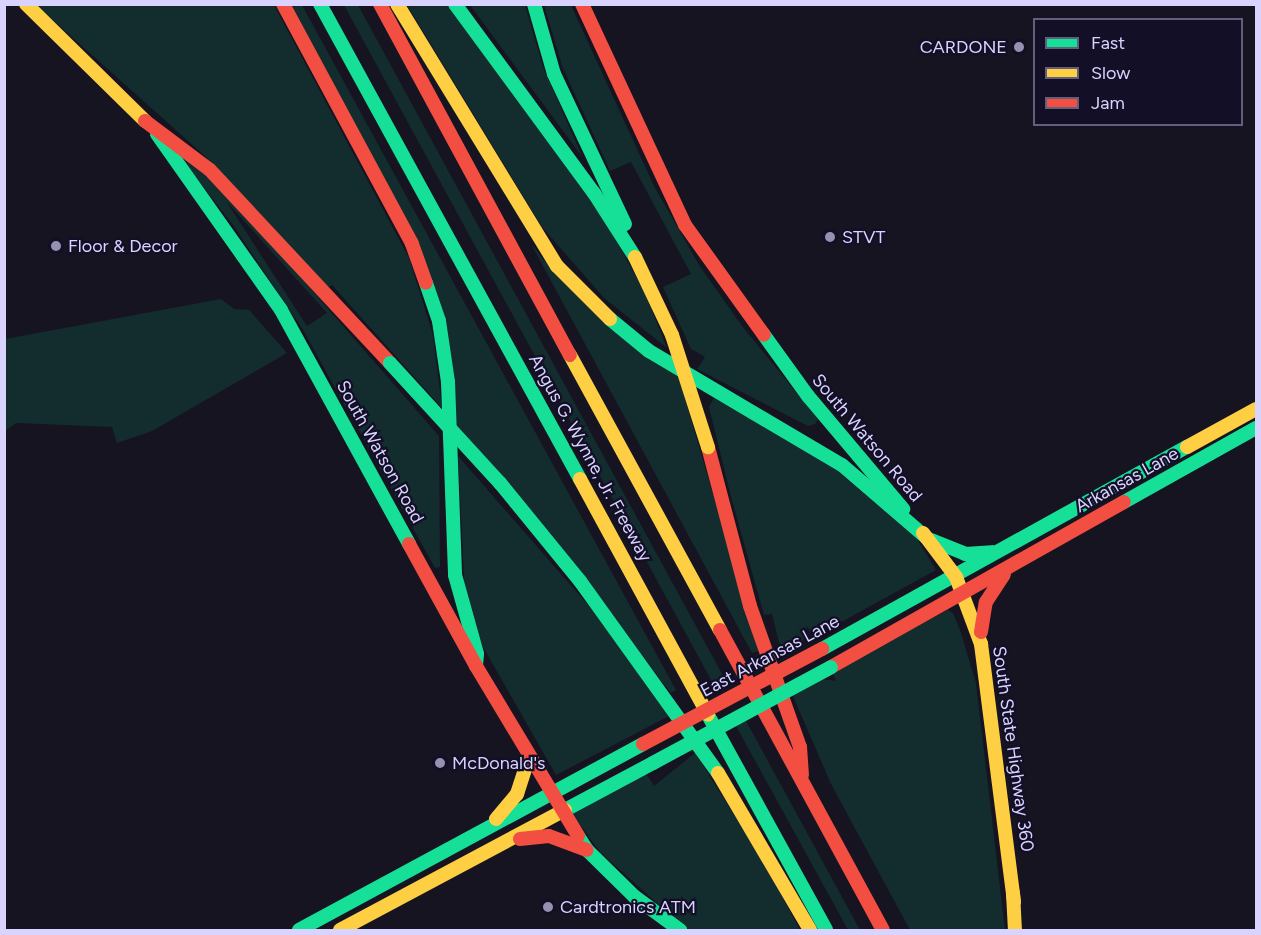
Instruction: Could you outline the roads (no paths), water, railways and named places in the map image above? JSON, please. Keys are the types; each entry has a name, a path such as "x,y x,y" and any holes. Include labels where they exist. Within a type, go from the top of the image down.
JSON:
{"main road":[{"name":"South Watson Road","path":"26,4 146,121 281,310 476,666 587,850 635,897 680,930"},
{"path":"284,4 412,244 439,321 448,382 455,575 477,654 476,666"},
{"name":"Angus G. Wynne, Jr. Freeway","path":"320,4 826,930"},
{"name":"Angus G. Wynne, Jr. Freeway","path":"380,4 884,930"},
{"path":"397,4 557,266 603,314 649,351 796,435 842,465 928,539 976,556 1013,543"},
{"path":"454,4 594,193 635,257 672,334 708,447 750,606 800,747 803,783"},
{"path":"534,4 554,74 625,222 635,257"},
{"name":"South Watson Road","path":"582,4 685,225 808,396 928,539 956,577"},
{"path":"146,121 210,170 501,483 580,581 670,702 722,780 810,930"},
{"name":"East Arkansas Lane","path":"299,930 956,577 1013,543 1257,409"},
{"name":"Arkansas Lane","path":"1015,563 1257,428"},
{"path":"340,930 964,595 1015,563"},
{"path":"981,644 986,602 1015,563"},
{"name":"South State Highway 360","path":"956,577 981,644 1016,930"},
{"path":"482,831 513,802 529,756"},
{"path":"501,844 549,836 587,850"}],"place":[{"name":"CARDONE","path":"1019,47"},
{"name":"STVT","path":"830,237"},
{"name":"Floor & Decor","path":"56,246"},
{"name":"McDonald's","path":"440,763"},
{"name":"Cardtronics ATM","path":"548,907"}]}
